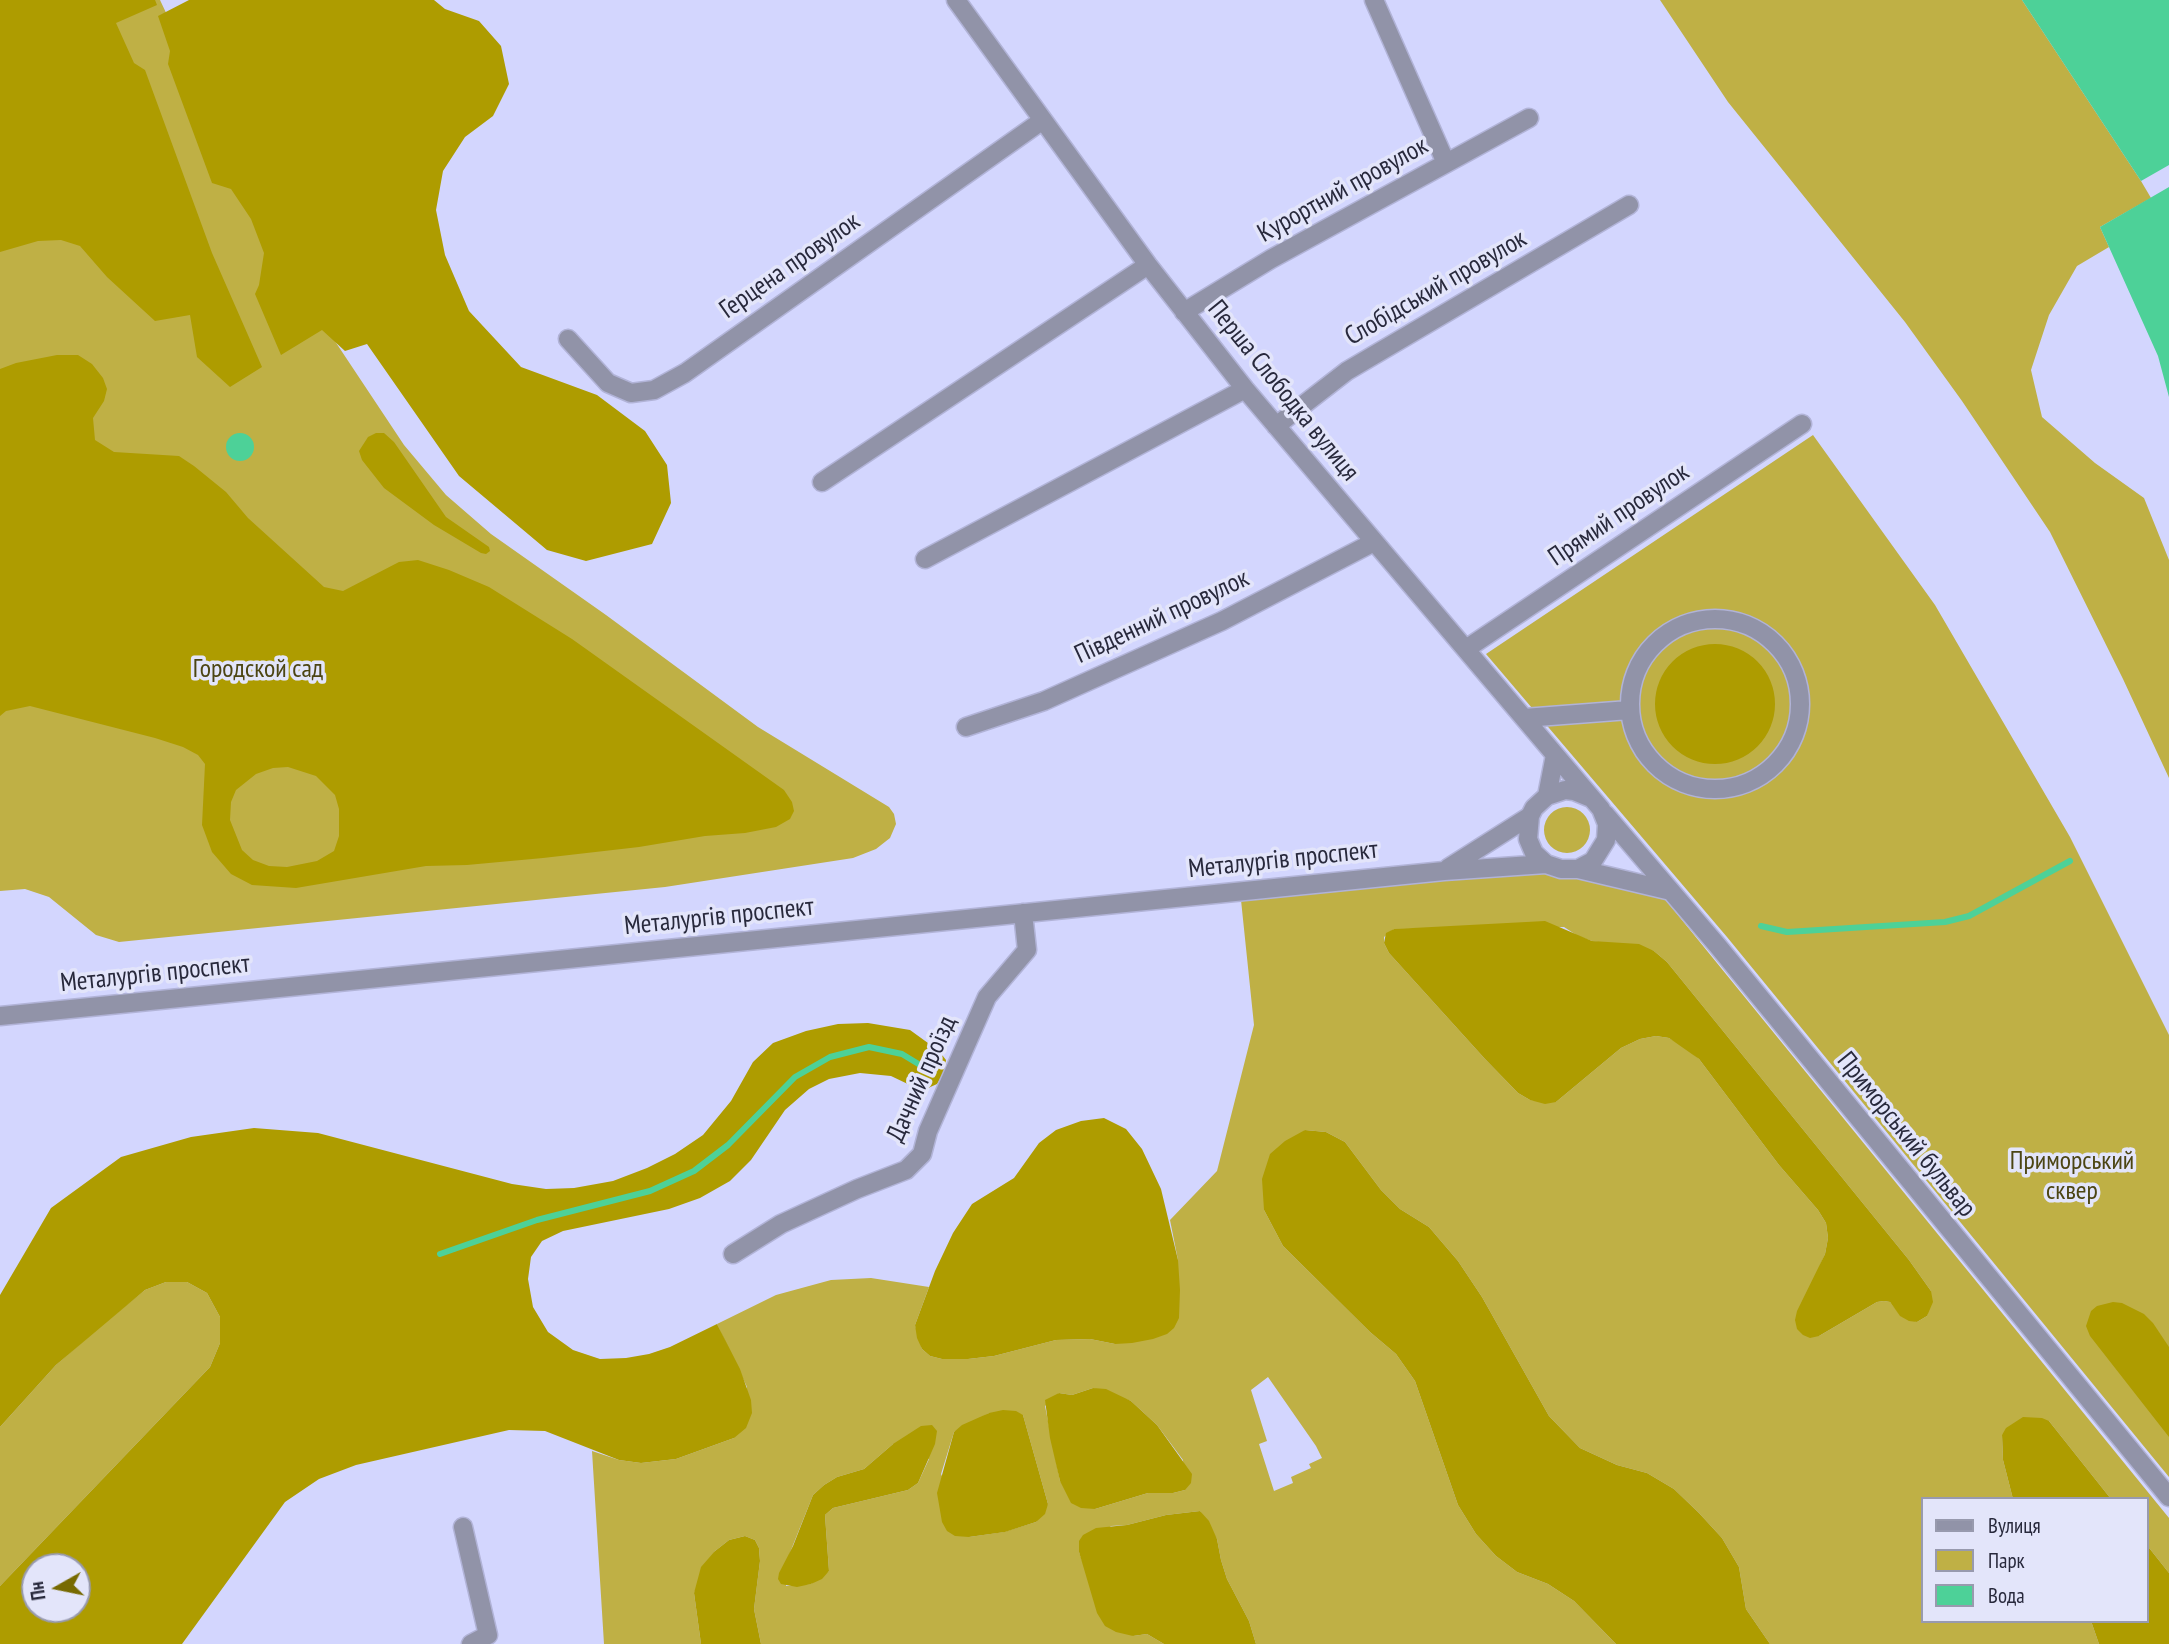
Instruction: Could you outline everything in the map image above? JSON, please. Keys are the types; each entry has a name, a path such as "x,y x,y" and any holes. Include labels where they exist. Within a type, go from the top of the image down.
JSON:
{"street":[{"name":"Перша Слободка вулиця","path":"957,0 1148,265 1245,390 1596,804"},
{"path":"1374,0 1446,163"},
{"name":"Курортний провулок","path":"1184,312 1271,259 1528,118"},
{"name":"Герцена провулок","path":"568,339 608,383 631,393 654,390 685,373 1043,120"},
{"name":"Слобідський провулок","path":"1276,426 1347,371 1629,205"},
{"path":"822,482 1148,265"},
{"path":"925,559 1245,390"},
{"name":"Прямий провулок","path":"1466,649 1802,425"},
{"name":"Південний провулок","path":"966,727 1044,701 1210,627 1374,542"},
{"path":"1719,618 1749,625 1775,643 1793,668 1800,698 1797,728 1783,756 1760,777 1732,788 1701,789 1672,778 1651,761 1636,737 1629,710 1632,682 1643,657 1662,636 1689,622 1719,618"},
{"path":"1524,718 1629,710"},
{"path":"1547,796 1555,755"},
{"path":"1578,869 1592,861 1606,841 1606,824 1596,804 1574,791 1565,790 1547,796 1534,808 1530,816 1528,839 1534,853 1545,864 1671,891"},
{"name":"Приморський бульвар","path":"1596,804 1671,891 2169,1496"},
{"path":"1444,871 1530,816"},
{"name":"Металургів проспект","path":"0,1016 1444,871 1545,864"},
{"name":"Дачний проїзд","path":"733,1254 781,1224 906,1170 922,1154 928,1130 987,997 1027,950 1023,913"},
{"path":"463,1527 488,1634 471,1644"}],"green space":[{"name":"Городской сад","path":"0,0 160,0 287,269 404,445 446,495 491,534 758,727 889,807 896,824 890,838 876,849 853,858 665,887 119,942 96,935 49,897 25,889 0,891"},
{"path":"0,0 155,0 157,5 116,23 134,63 145,70 212,253 262,367 230,387 197,357 190,315 155,321 107,277 80,246 61,240 38,241 0,252"},
{"path":"189,0 434,0 445,9 479,21 501,46 509,84 493,116 465,137 443,171 436,210 445,255 469,311 521,367 597,395 645,431 667,465 671,503 652,544 586,561 547,550 459,476 367,344 345,351 322,330 281,355 255,294 264,253 251,219 231,189 212,183 168,64 170,51 158,16"},
{"path":"1660,0 2022,0 2141,181 2151,198 2100,227 2109,247 2077,266 2049,315 2031,370 2042,417 2095,463 2144,498 2169,560 2169,778 2050,532 1905,322 1728,102"},
{"path":"57,355 78,355 92,364 103,378 107,389 104,401 93,418 95,440 114,452 179,456 226,492 248,518 324,587 343,591 399,562 418,560 489,587 572,639 784,790 794,811 790,819 776,827 745,833 543,858 426,866 296,888 252,885 231,874 212,852 202,825 205,764 198,755 155,738 30,706 6,711 0,716 0,369","holes":["288,767 316,776 335,795 339,809 339,836 334,851 317,861 287,867 269,866 253,860 242,850 230,820 231,802 236,790 256,774 273,768"]},
{"path":"384,433 394,442 446,517 489,547 490,551 481,553 434,525 384,488 362,460 359,451 368,437"},
{"name":"Приморський сквер","path":"1813,435 1935,605 2070,837 2169,1035 2169,1477 1727,937 1486,654"},
{"path":"1715,644 1738,649 1757,662 1770,681 1775,704 1770,727 1757,746 1738,759 1715,764 1692,759 1673,746 1660,727 1655,704 1660,681 1673,662 1692,649"},
{"path":"1567,807 1583,814 1590,830 1583,846 1567,853 1551,846 1544,830 1551,814"},
{"path":"1543,873 1560,879 1578,878 1664,898 2169,1518 2169,1573 2148,1547 2148,1497 2109,1497 2049,1421 2002,1435 2003,1460 2012,1497 1920,1497 1920,1623 2092,1623 2099,1644 1770,1644 1746,1609 1739,1567 1722,1538 1674,1489 1647,1473 1617,1465 1580,1448 1549,1416 1482,1297 1458,1261 1429,1227 1400,1209 1381,1190 1345,1142 1326,1132 1305,1130 1264,1210 1283,1246 1396,1354 1415,1381 1458,1505 1476,1534 1496,1556 1517,1572 1548,1584 1574,1601 1616,1644 1256,1644 1249,1621 1227,1579 1217,1539 1200,1511 1111,1526 1079,1552 1084,1566 1133,1636 1147,1634 1164,1644 761,1644 754,1609 759,1548 755,1540 745,1536 729,1540 715,1551 694,1593 701,1644 604,1644 592,1451 619,1460 641,1463 676,1459 734,1438 747,1387 717,1324 776,1295 831,1280 871,1278 929,1287 915,1325 922,1349 930,1356 968,1359 994,1356 1056,1340 1090,1339 1115,1344 1178,1260 1170,1220 1217,1171 1254,1025 1241,900","holes":["1564,927 1592,941 1654,951 1667,962 1909,1260 1931,1291 1927,1316 1917,1322 1901,1316 1890,1302 1877,1302 1819,1336 1818,1270 1828,1238 1826,1223 1699,1059 1685,1047 1669,1038 1656,1036 1640,1039 1621,1048 1556,1102 1530,1100 1518,1093 1485,1059 1389,953 1384,943 1384,937 1394,929","1268,1377 1322,1458 1309,1464 1311,1468 1291,1477 1293,1483 1274,1491 1259,1444 1267,1441 1251,1390","1093,1388 1131,1401 1157,1425 1183,1460 1185,1490 1148,1493 1095,1509 1060,1481 1045,1406 1059,1393 1072,1395","989,1413 1023,1415 1048,1504 1036,1522 1004,1532 969,1537 941,1474 954,1432","893,1444 929,1459 918,1483 908,1490 833,1508 825,1515 829,1571 811,1584 786,1586 789,1555 813,1495 837,1477 864,1469"]},
{"path":"1545,921 1592,941 1639,944 1654,951 1667,962 1909,1260 1931,1291 1933,1302 1927,1316 1917,1322 1909,1321 1900,1316 1890,1302 1877,1302 1819,1336 1810,1338 1803,1335 1797,1329 1795,1320 1825,1254 1828,1238 1826,1223 1699,1059 1669,1038 1656,1036 1640,1039 1621,1048 1556,1102 1545,1104 1530,1100 1518,1093 1485,1059 1389,953 1384,943 1386,933 1394,929"},
{"path":"868,1023 910,1030 939,1051 946,1060 944,1073 937,1084 926,1089 891,1076 860,1073 829,1079 809,1089 785,1110 751,1160 730,1181 700,1198 669,1209 563,1231 542,1241 531,1257 528,1279 533,1307 548,1332 573,1350 600,1359 649,1354 717,1324 740,1369 751,1400 752,1413 746,1428 734,1438 676,1459 641,1463 619,1460 545,1431 509,1430 356,1465 319,1479 285,1502 182,1644 0,1644 0,1586 21,1564 21,1623 91,1623 91,1553 32,1553 210,1367 220,1343 220,1317 207,1293 187,1282 166,1282 145,1290 56,1365 0,1427 0,1295 51,1208 121,1157 191,1137 254,1128 318,1133 512,1184 546,1189 574,1188 613,1181 675,1154 703,1135 731,1101 753,1062 773,1043 806,1031 838,1024"},
{"path":"1104,1118 1126,1129 1142,1149 1161,1189 1178,1260 1179,1318 1174,1328 1153,1339 1132,1343 1115,1344 1090,1339 1056,1340 994,1356 942,1359 930,1356 922,1349 915,1325 935,1271 953,1233 972,1204 1014,1178 1039,1143 1056,1130 1081,1121"},
{"path":"1305,1130 1326,1132 1345,1142 1381,1190 1400,1209 1429,1227 1458,1261 1482,1297 1549,1416 1580,1448 1617,1465 1647,1473 1674,1489 1722,1538 1739,1567 1746,1609 1770,1644 1616,1644 1574,1601 1548,1584 1517,1572 1496,1556 1476,1534 1458,1505 1415,1381 1396,1354 1283,1246 1264,1210 1262,1179 1270,1154 1285,1141"},
{"path":"166,1282 187,1282 207,1293 220,1317 220,1343 210,1367 32,1553 21,1553 21,1564 0,1586 0,1427 56,1365 145,1290"},
{"path":"2122,1303 2144,1314 2169,1347 2169,1437 2090,1336 2086,1326 2091,1311 2097,1306"},
{"path":"1093,1388 1106,1389 1131,1401 1157,1425 1192,1474 1191,1483 1185,1490 1148,1493 1095,1509 1081,1508 1071,1503 1060,1481 1045,1400 1059,1393 1072,1395"},
{"path":"1003,1410 1016,1411 1023,1415 1048,1504 1045,1514 1036,1522 1005,1532 969,1537 955,1536 947,1531 942,1522 937,1493 954,1432 962,1425"},
{"path":"2023,1417 2049,1421 2109,1497 2012,1497 2003,1460 2002,1435 2006,1428"},
{"path":"932,1425 937,1431 935,1444 918,1483 908,1490 833,1508 825,1515 829,1571 822,1579 811,1584 797,1587 781,1584 779,1573 813,1495 837,1477 864,1469 893,1444 921,1426"},
{"path":"1200,1511 1209,1521 1217,1539 1227,1579 1249,1621 1256,1644 1164,1644 1147,1634 1133,1636 1105,1626 1097,1613 1079,1552 1079,1541 1083,1535 1096,1528"},
{"path":"745,1536 755,1540 759,1548 754,1609 761,1644 701,1644 694,1593 701,1567 729,1540"},
{"path":"2148,1547 2169,1573 2169,1644 2099,1644 2092,1623 2148,1623"}],"water":[{"path":"2022,0 2169,0 2169,165 2141,181"},
{"path":"2169,187 2169,397 2158,356 2100,227"},
{"path":"240,433 250,437 254,447 250,457 240,461 230,457 226,447 230,437"}],"waterway":[{"path":"1761,926 1787,932 1945,922 1969,916 2070,861"},
{"path":"440,1254 537,1220 650,1191 694,1171 728,1145 795,1077 830,1057 869,1047 902,1054 930,1071"}]}
